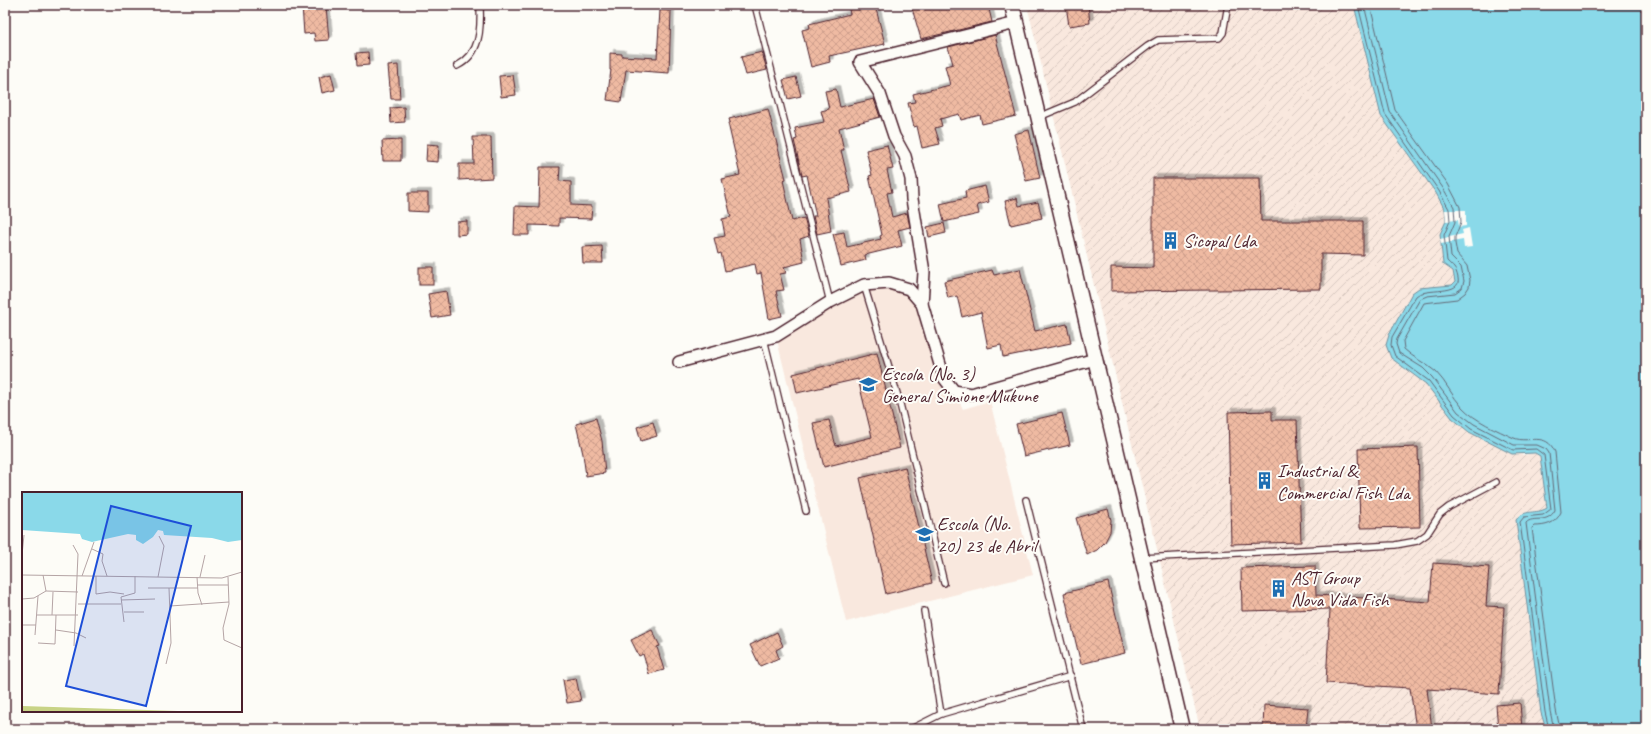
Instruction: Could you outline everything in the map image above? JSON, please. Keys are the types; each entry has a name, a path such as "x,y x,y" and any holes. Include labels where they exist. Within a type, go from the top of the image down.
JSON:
{"street":[{"path":"1012,5 1182,729"},
{"path":"1016,23 860,62 880,94 894,136 905,156 911,179 912,199 924,272 922,304 944,378 954,391 971,394 1095,359"},
{"path":"679,362 776,336 830,302 864,285 889,283 909,289 922,304"}],"lane":[{"path":"457,66 472,53 477,44 481,30 480,5"},
{"path":"755,5 830,302"},
{"path":"1039,117 1075,102 1158,40 1219,38 1223,33 1228,5"},
{"path":"864,285 899,400 944,584"},
{"path":"764,339 806,511"},
{"path":"1142,558 1395,545 1418,540 1427,534 1440,514 1449,507 1496,482"},
{"path":"1026,500 1083,729"},
{"path":"924,611 941,714"},
{"path":"911,729 941,714 1070,676"}],"shaded area":[{"path":"1027,5 1354,5 1381,116 1436,193 1445,210 1446,221 1440,234 1443,264 1453,271 1455,282 1452,285 1441,286 1403,368 1417,375 1427,384 1452,418 1469,432 1523,455 1535,453 1540,456 1547,508 1542,511 1521,514 1516,520 1541,713 1546,729 1200,729"},
{"path":"864,285 909,289 922,304 954,391 963,409 990,401 1033,575 846,622 776,336"}],"water":[{"path":"1354,5 1646,5 1646,729 1546,729 1541,713 1516,520 1523,514 1547,508 1540,456 1535,453 1512,454 1469,432 1452,418 1426,384 1391,358 1386,345 1389,335 1412,293 1419,288 1452,285 1455,282 1453,271 1443,264 1440,234 1446,221 1445,210 1436,193 1381,116"}],"pier":[{"path":"1445,210 1466,210 1466,226 1459,227 1458,220 1446,221"},
{"path":"1469,228 1472,247 1464,248 1463,240 1441,244 1440,239 1463,234 1462,230"}],"building":[{"path":"302,5 326,6 329,40 315,41 314,33 304,34"},
{"path":"848,5 875,5 885,44 829,56 830,62 811,67 802,30 810,28 809,24 850,14"},
{"path":"911,5 988,5 992,22 921,39"},
{"path":"1066,5 1088,5 1090,23 1069,26"},
{"path":"660,10 671,11 669,73 626,70 621,102 607,100 611,70 610,53 622,54 622,56 657,58"},
{"path":"995,35 1016,116 982,124 980,115 961,120 959,114 940,119 942,126 935,128 940,144 922,148 917,126 914,127 908,103 915,102 913,94 950,85 945,66 953,64 948,47"},
{"path":"368,52 369,65 357,66 356,53"},
{"path":"762,52 767,70 746,75 741,57"},
{"path":"398,65 400,99 391,99 388,66"},
{"path":"331,74 335,90 322,93 319,77"},
{"path":"513,75 516,95 501,97 499,76"},
{"path":"796,77 801,96 788,99 783,80"},
{"path":"836,89 840,107 874,99 880,117 839,128 844,150 841,150 851,192 826,198 831,231 817,234 813,216 816,216 807,175 802,176 794,140 797,139 795,128 824,122 821,111 829,109 825,91"},
{"path":"404,107 405,122 391,123 390,108"},
{"path":"768,109 786,179 783,180 792,221 804,218 809,236 800,239 804,262 784,267 786,273 780,274 784,290 776,291 782,316 769,319 761,273 757,274 755,264 725,271 721,253 718,254 714,238 725,236 722,219 731,217 722,179 740,175 728,123 730,122 729,119"},
{"path":"1029,130 1040,178 1026,181 1014,134"},
{"path":"473,137 491,137 492,178 459,180 459,164 474,164"},
{"path":"401,140 401,161 383,161 382,141"},
{"path":"427,144 439,145 438,162 426,161"},
{"path":"887,145 893,169 887,170 892,192 887,193 892,217 907,213 910,227 898,230 902,246 865,255 866,260 841,266 833,234 844,232 847,247 881,239 880,236 882,235 869,176 872,175 866,150"},
{"path":"540,167 560,167 559,181 571,182 571,205 592,206 591,219 559,218 559,226 529,225 529,235 514,235 515,206 539,207"},
{"path":"1153,178 1260,178 1261,221 1363,221 1363,255 1321,254 1321,289 1111,291 1111,267 1153,268"},
{"path":"985,186 989,202 977,205 979,214 944,222 940,204 966,198 965,191"},
{"path":"408,193 428,193 428,212 408,211"},
{"path":"1017,198 1019,206 1038,202 1042,218 1011,225 1005,201"},
{"path":"467,221 467,234 457,235 457,222"},
{"path":"944,223 946,233 929,237 927,227"},
{"path":"602,246 603,263 583,263 582,247"},
{"path":"419,267 433,267 433,285 419,285"},
{"path":"1020,269 1035,331 1067,324 1071,343 1003,357 1001,345 988,348 981,312 962,317 957,296 948,298 944,281 992,270 994,275"},
{"path":"446,291 450,315 432,318 428,294"},
{"path":"877,353 900,448 824,467 813,423 829,420 836,446 872,437 858,379 797,393 793,374"},
{"name":"Industrial & Commercial Fish Lda","path":"1272,411 1272,420 1297,420 1301,542 1231,544 1228,412"},
{"path":"1062,413 1070,445 1024,456 1016,424"},
{"path":"596,418 602,441 605,473 586,476 583,454 576,424"},
{"path":"653,422 657,436 641,441 637,427"},
{"path":"1418,447 1420,527 1360,528 1358,449"},
{"path":"905,467 932,583 886,594 860,478"},
{"path":"1108,509 1111,520 1110,532 1105,542 1097,550 1087,555 1076,518"},
{"path":"1433,563 1489,567 1486,606 1504,607 1499,694 1427,689 1432,729 1416,729 1410,688 1326,683 1330,609 1242,611 1241,568 1315,566 1316,595 1430,602"},
{"path":"1108,582 1125,653 1081,664 1064,593"},
{"path":"652,630 660,646 657,647 664,670 649,674 643,654 639,656 631,640"},
{"path":"777,632 783,646 776,650 779,658 760,666 750,645"},
{"path":"576,678 581,701 567,703 563,680"},
{"path":"1520,703 1522,729 1498,729 1496,705"},
{"path":"1264,705 1308,708 1306,729 1263,729"}],"place":[{"name":"Sicopal Lda","path":"1170,240"},
{"name":"Escola (No. 3) General Simione Mukune","path":"869,384"},
{"name":"Industrial & Commercial Fish Lda","path":"1264,481"},
{"name":"Escola (No. 20) 23 de Abril","path":"924,534"},
{"name":"AST Group Nova Vida Fish","path":"1278,588"}]}
